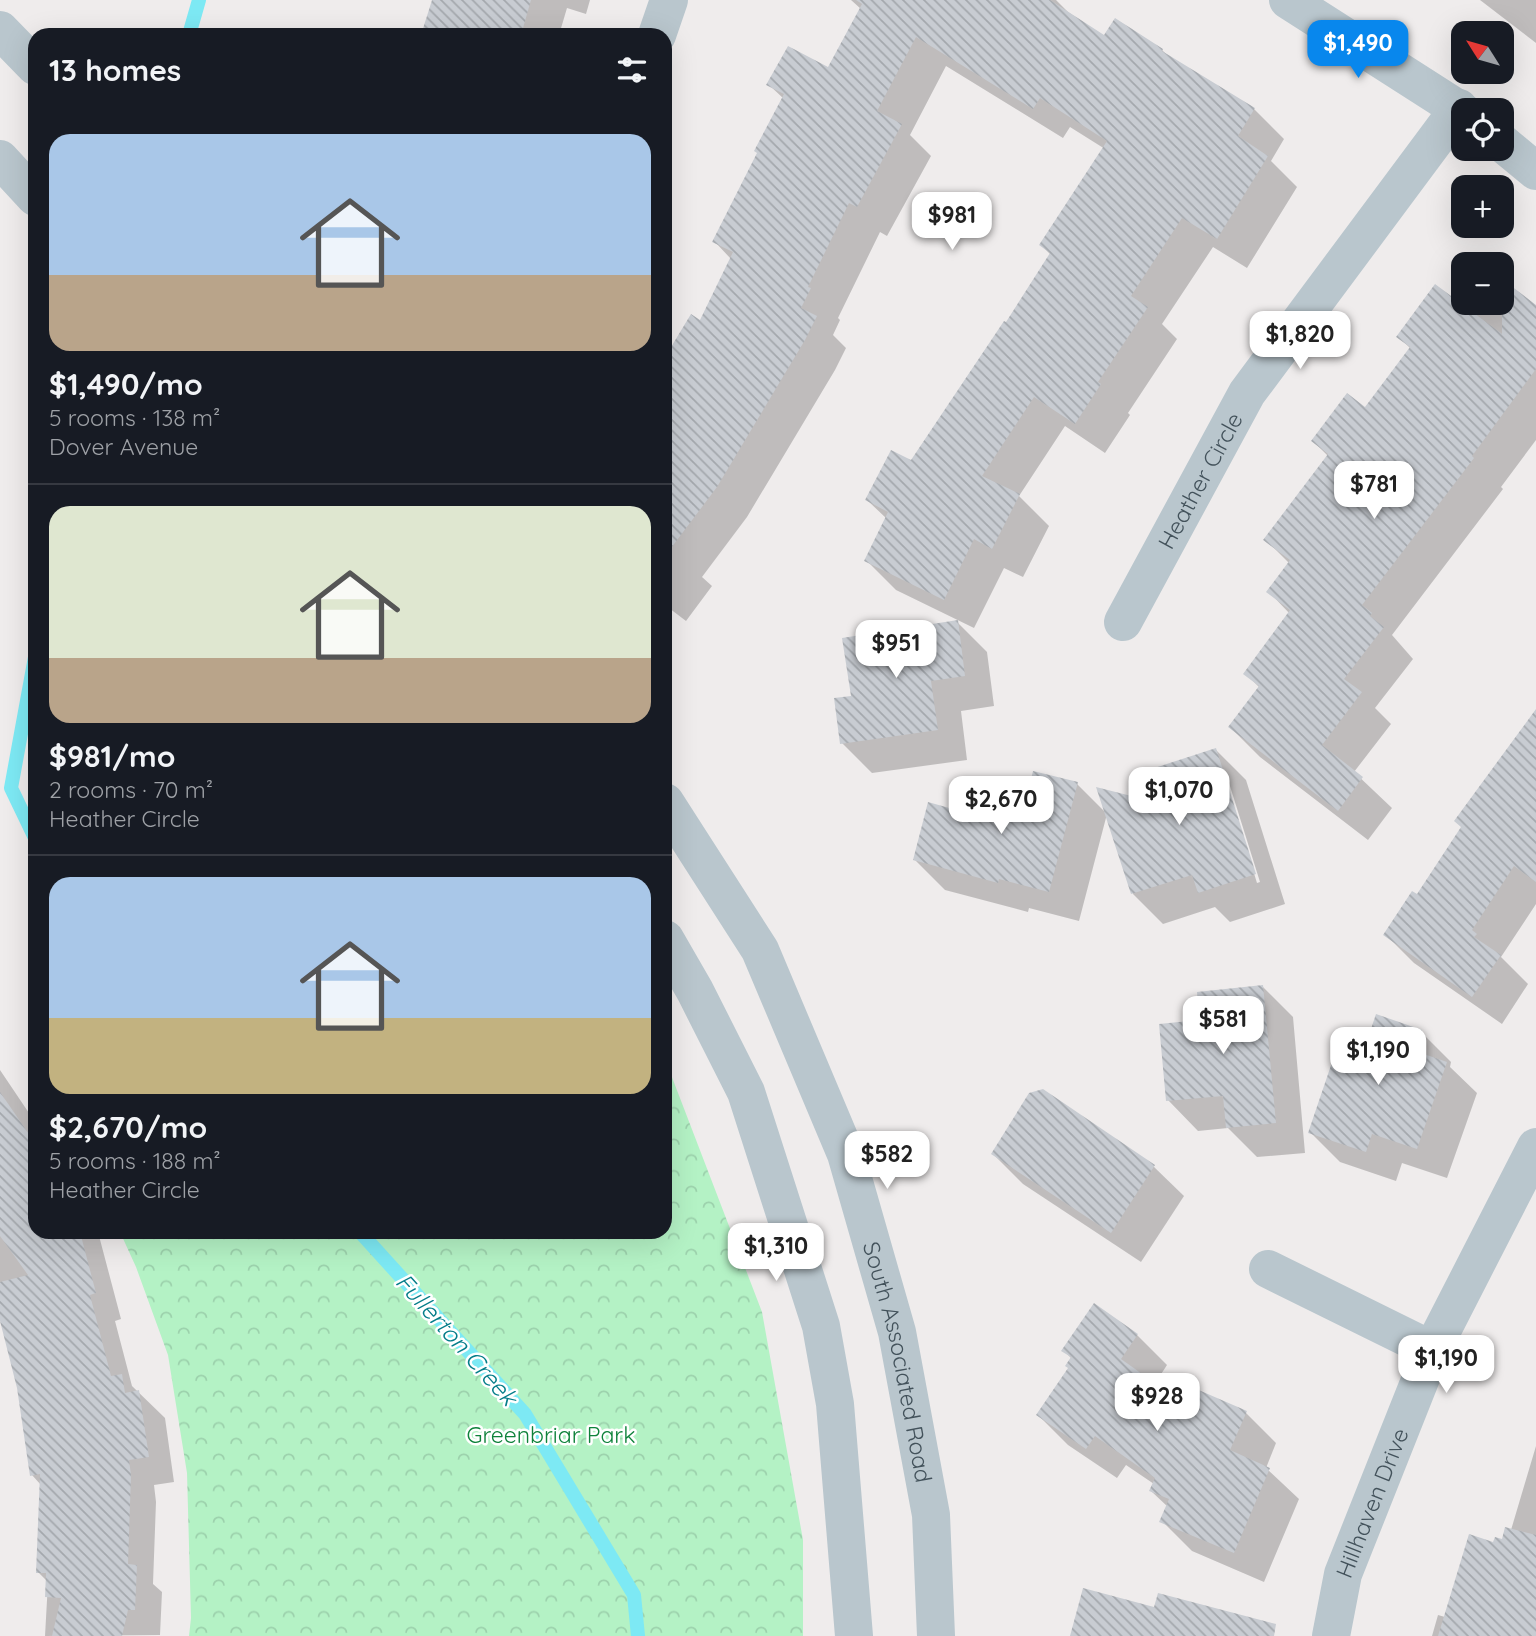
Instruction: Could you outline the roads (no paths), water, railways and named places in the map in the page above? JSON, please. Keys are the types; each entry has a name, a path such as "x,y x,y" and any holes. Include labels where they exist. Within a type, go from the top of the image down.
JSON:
{"street":[{"path":"659,28 669,0"},
{"path":"1288,0 1451,104"},
{"path":"0,30 28,59"},
{"name":"Heather Circle","path":"1123,622 1247,393 1451,123"},
{"path":"1514,153 1536,171"},
{"path":"0,159 28,189"},
{"name":"South Associated Road","path":"672,813 760,950 846,1154 897,1332 931,1516 936,1636"},
{"path":"672,951 746,1091 821,1326 835,1404 854,1636"},
{"name":"Hillhaven Drive","path":"1331,1636 1343,1574 1433,1350 1536,1147"},
{"path":"1268,1269 1433,1350"}],"waterway":[{"name":"Fullerton Creek","path":"191,28 199,0"},
{"name":"Fullerton Creek","path":"28,695 11,788 28,823"},
{"name":"Fullerton Creek","path":"366,1239 525,1414 634,1595 638,1636"}],"park label":[{"name":"Greenbriar Park","path":"551,1434"}]}
